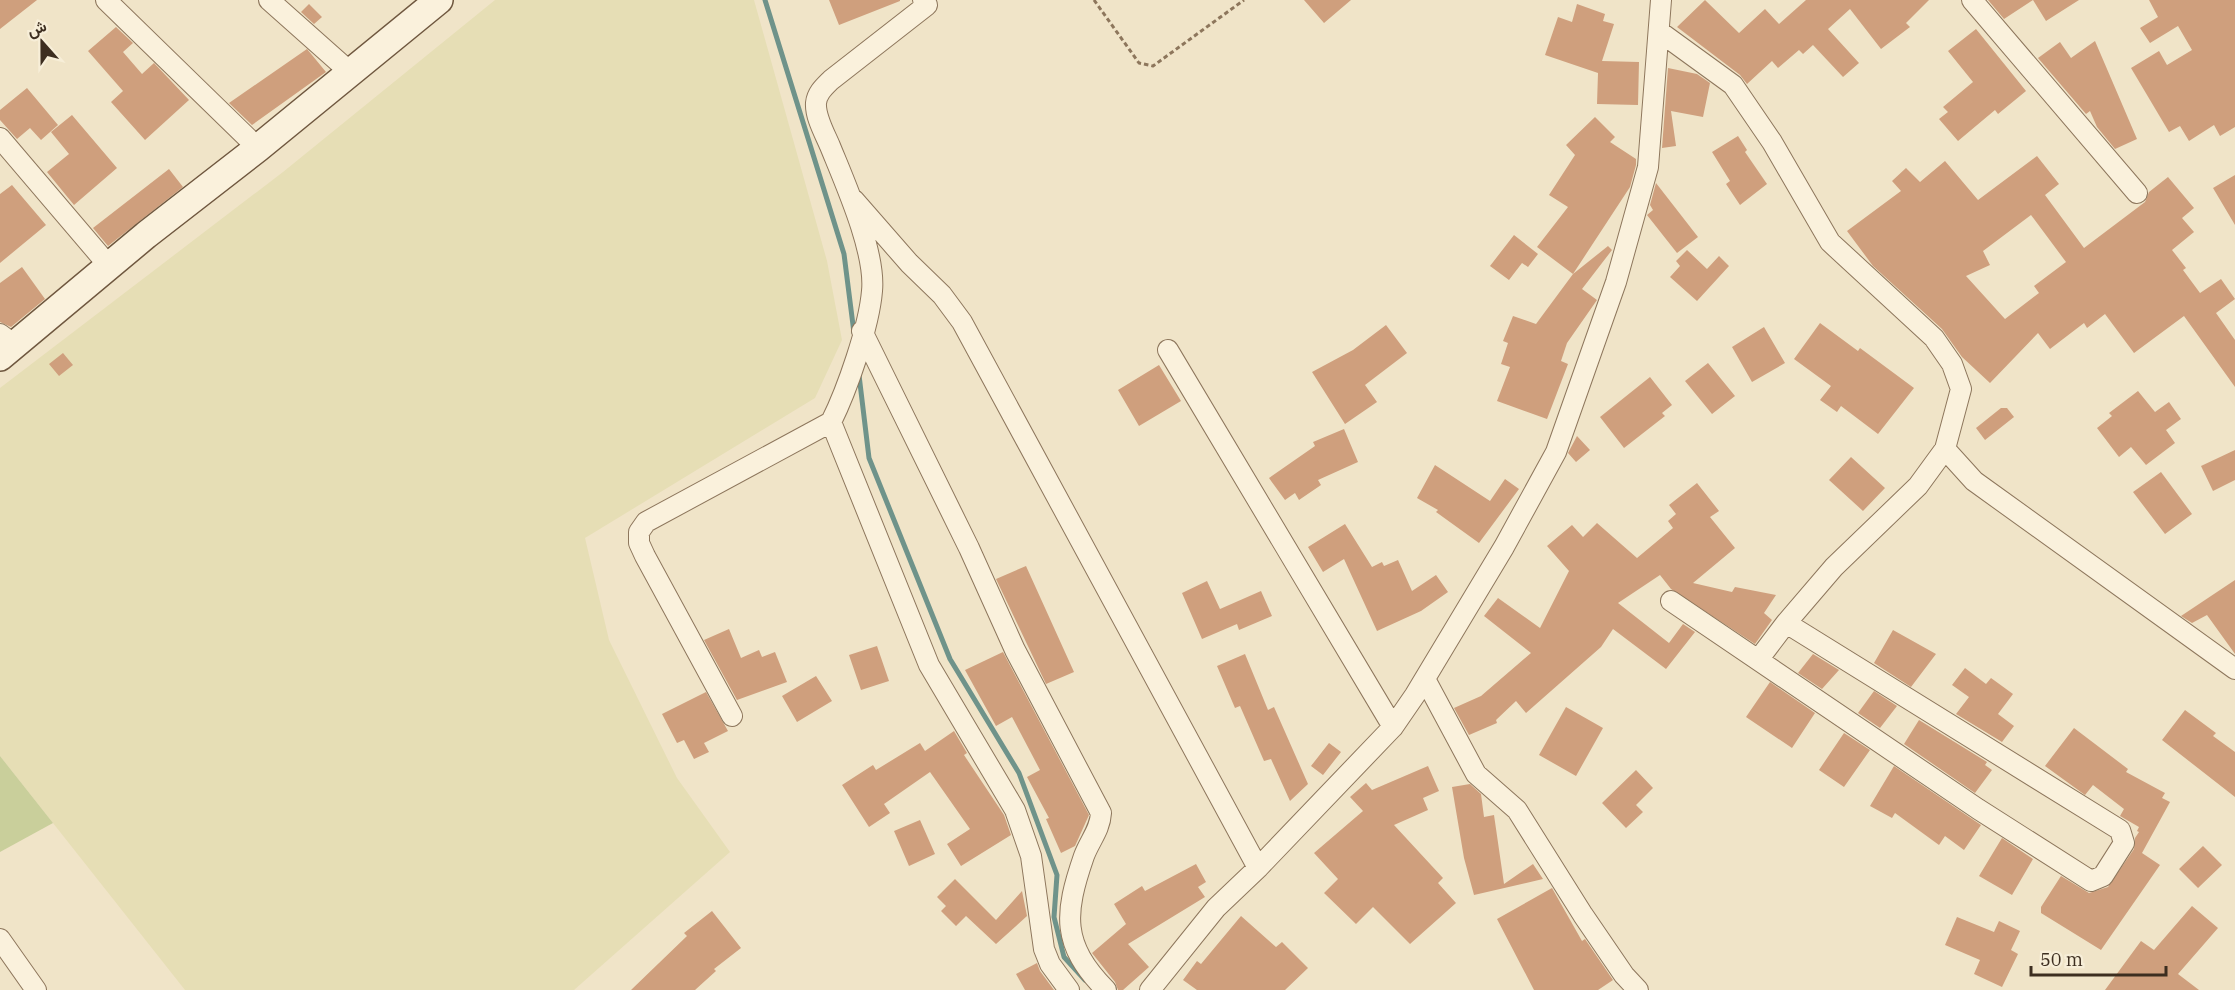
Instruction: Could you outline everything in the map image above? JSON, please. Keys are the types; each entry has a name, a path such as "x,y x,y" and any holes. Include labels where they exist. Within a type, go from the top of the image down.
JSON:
{"street":[{"path":"106,0 258,148"},
{"path":"269,0 350,72"},
{"path":"732,716 645,556 639,543 639,532 646,522 831,422 844,396 872,290 867,253 849,193 819,119 816,103 820,91 927,5 923,0"},
{"path":"1150,990 1216,908 1258,868 1393,727 1425,679 1556,452 1616,282 1648,167 1661,0"},
{"path":"1972,0 2137,193"},
{"path":"5,345 258,148 350,72 425,4"},
{"path":"1660,32 1733,85 1772,142 1830,242 1934,338 1952,364 1961,388 1945,449 1918,486 1834,567 1758,660"},
{"path":"0,138 109,266"},
{"path":"849,193 909,263 942,295 962,322 1258,868"},
{"path":"862,332 969,548 1014,650 1101,813 1100,825 1085,853 1072,898 1070,934 1079,959 1106,990"},
{"path":"1168,350 1393,727"},
{"path":"831,422 929,665 1015,810 1031,856 1044,949 1050,964 1069,990"},
{"path":"1945,449 1974,480 2235,669"},
{"path":"1671,601 1978,809 2091,881 2103,876 2124,843 2120,830 1786,623"},
{"path":"1425,679 1476,774 1517,810 1583,915 1624,975 1638,990"},
{"path":"0,939 36,990"}],"path":[{"path":"1094,0 1139,63 1153,66 1244,0"}],"shaded area":[{"path":"495,0 754,0 827,261 842,340 815,398 585,538 609,640 677,778 730,852 574,990 185,990 0,756 0,388 283,172"}],"green space":[{"path":"0,756 53,823 0,852"}],"building":[{"path":"0,0 37,0 0,29"},
{"path":"829,0 900,0 900,1 839,25"},
{"path":"1304,0 1351,0 1324,23"},
{"path":"1705,0 1739,33 1765,9 1779,24 1806,0 1929,0 1906,23 1910,27 1881,49 1850,9 1828,29 1859,63 1843,77 1813,45 1803,54 1799,50 1778,68 1772,61 1747,84 1740,75 1677,27"},
{"path":"1988,0 2033,0 2004,19"},
{"path":"2033,0 2079,0 2046,21"},
{"path":"2149,0 2235,0 2235,127 2220,136 2214,125 2189,141 2180,126 2169,132 2131,68 2159,51 2167,65 2192,50 2178,26 2150,43 2140,28 2158,17"},
{"path":"309,4 322,17 314,24 301,12"},
{"path":"1577,4 1605,14 1603,21 1614,24 1602,61 1639,62 1638,105 1597,104 1598,73 1545,55 1558,17 1572,22"},
{"path":"116,27 133,43 123,52 142,74 154,63 189,100 145,140 111,102 123,91 88,51"},
{"path":"1976,29 2026,91 1998,114 1995,110 1958,141 1939,119 1948,112 1943,107 1973,82 1948,51"},
{"path":"2095,41 2137,139 2115,149 2097,127 2090,111 2086,114 2038,58 2060,42 2071,58"},
{"path":"307,49 326,72 252,125 229,103"},
{"path":"1668,68 1697,74 1710,83 1703,117 1671,111 1676,146 1662,148"},
{"path":"27,88 58,125 41,140 30,128 17,139 0,120 0,110"},
{"path":"72,115 117,168 74,205 47,172 69,154 51,132"},
{"path":"1595,117 1615,137 1610,142 1636,159 1636,165 1630,187 1573,274 1537,247 1568,207 1549,195 1575,155 1566,145"},
{"path":"1738,136 1747,150 1745,152 1767,184 1740,205 1726,184 1730,181 1712,152"},
{"path":"2037,156 2059,184 2045,195 2084,248 2145,202 2149,192 2168,177 2194,208 2182,218 2194,232 2172,250 2186,268 2183,270 2200,293 2221,279 2235,299 2216,313 2235,340 2235,387 2184,316 2134,353 2105,314 2087,328 2084,323 2050,349 2038,333 1990,383 1962,357 1942,329 1873,266 1847,231 1901,191 1892,181 1906,168 1920,182 1945,161 1978,200","holes":["2031,215 2066,262 2034,286 2039,293 2005,319 1966,276 1990,265 1983,251"]},
{"path":"169,169 183,187 108,246 93,228"},
{"path":"2235,175 2235,225 2213,188"},
{"path":"1656,183 1698,237 1677,253 1647,215 1653,210 1650,205"},
{"path":"12,185 46,225 0,263 0,194"},
{"path":"1514,235 1538,254 1528,267 1522,263 1509,280 1490,266"},
{"path":"1608,246 1612,250 1582,289 1597,300 1567,343 1561,361 1568,364 1547,419 1497,401 1510,367 1501,364 1508,343 1503,341 1513,316 1536,324 1573,274"},
{"path":"1687,250 1707,269 1719,256 1729,266 1697,301 1670,277 1680,266 1676,261"},
{"path":"22,267 45,299 11,327 0,322 0,283"},
{"path":"1820,323 1858,351 1860,348 1914,388 1878,434 1841,406 1837,412 1820,400 1831,386 1794,359"},
{"path":"1386,325 1407,353 1365,385 1377,402 1345,424 1312,372 1353,350"},
{"path":"1764,327 1785,363 1752,382 1732,347"},
{"path":"63,353 73,365 59,376 49,364"},
{"path":"1708,363 1735,396 1712,414 1685,381"},
{"path":"1159,365 1181,401 1139,426 1118,390"},
{"path":"1650,377 1672,405 1662,413 1665,416 1624,448 1600,417"},
{"path":"2138,391 2155,412 2169,402 2181,419 2166,430 2175,443 2146,465 2131,447 2119,457 2097,428 2112,416 2109,413"},
{"path":"2001,408 2007,408 2014,417 1985,440 1976,428"},
{"path":"1344,429 1358,462 1318,480 1321,485 1299,500 1295,493 1285,500 1269,478 1315,446 1313,442"},
{"path":"1577,436 1590,450 1576,462 1568,453"},
{"path":"2235,450 2235,480 2213,491 2201,466"},
{"path":"1851,457 1885,488 1863,511 1829,480"},
{"path":"1435,465 1490,501 1505,479 1519,489 1479,543 1436,512 1438,510 1417,498"},
{"path":"2161,472 2192,514 2165,534 2133,492"},
{"path":"1697,483 1719,511 1710,517 1735,548 1693,583 1732,592 1735,587 1776,595 1764,613 1772,620 1755,644 1671,589 1660,575 1618,603 1669,643 1683,624 1695,632 1666,669 1613,629 1601,647 1526,713 1516,701 1496,720 1497,723 1469,735 1454,708 1481,696 1531,653 1484,616 1498,598 1540,628 1569,571 1547,546 1572,525 1583,537 1597,523 1637,558 1673,528 1668,521 1676,514 1669,505"},
{"path":"1345,524 1372,567 1382,562 1384,566 1398,560 1412,591 1436,575 1448,592 1421,611 1377,631 1344,559 1323,572 1308,547"},
{"path":"1026,566 1074,672 1046,684 996,579"},
{"path":"2235,580 2235,654 2207,615 2192,623 2181,616"},
{"path":"1207,581 1220,609 1261,591 1272,616 1239,630 1237,624 1202,639 1182,593"},
{"path":"729,629 741,658 759,650 762,657 775,652 787,682 737,700 704,640"},
{"path":"1893,630 1936,654 1911,687 1874,663"},
{"path":"877,646 889,681 861,690 849,655"},
{"path":"1003,652 1089,815 1075,846 1061,853 1046,819 1049,818 1027,777 1040,770 1012,717 996,726 965,670"},
{"path":"1245,654 1268,710 1274,707 1308,784 1290,801 1271,759 1264,761 1240,706 1235,708 1217,666"},
{"path":"1813,654 1839,670 1822,689 1798,673"},
{"path":"1965,668 1986,684 1991,678 2013,694 1998,714 2014,726 2002,742 1956,714 1969,697 1952,685"},
{"path":"816,676 832,701 797,722 782,696"},
{"path":"1770,682 1815,713 1792,748 1746,717"},
{"path":"1874,691 1897,706 1880,728 1858,713"},
{"path":"706,692 728,731 704,743 709,752 694,759 684,740 677,743 662,714"},
{"path":"1566,707 1603,728 1576,776 1539,755"},
{"path":"2185,710 2216,733 2213,736 2235,752 2235,797 2162,740"},
{"path":"1919,720 1987,762 1985,765 1992,770 1975,793 1904,744"},
{"path":"2074,728 2128,769 2126,772 2165,793 2162,798 2170,802 2142,853 2160,865 2101,950 2041,913 2041,907 2061,876 2089,893 2108,887 2134,849 2135,838 2139,832 2137,831 2139,827 2120,816 2124,809 2093,785 2085,795 2045,766"},
{"path":"954,731 967,753 964,755 1004,815 1011,835 961,866 947,844 970,829 930,772 884,804 890,813 869,827 842,785 873,765 876,770 920,743 925,751"},
{"path":"1844,733 1870,750 1844,787 1819,770"},
{"path":"1329,743 1341,752 1323,775 1311,766"},
{"path":"1428,766 1439,791 1423,798 1428,810 1394,825 1443,878 1438,883 1456,903 1410,944 1373,907 1356,924 1324,893 1338,879 1314,853 1363,811 1350,797 1366,783 1372,790"},
{"path":"1894,766 1981,825 1964,850 1945,836 1939,845 1895,813 1892,818 1870,806"},
{"path":"1636,770 1653,788 1636,805 1643,812 1626,828 1602,803"},
{"path":"1470,784 1481,794 1484,817 1494,815 1504,884 1533,864 1543,879 1474,895 1464,858 1452,787"},
{"path":"920,820 935,854 909,866 894,831"},
{"path":"2002,838 2033,859 2012,895 1979,876"},
{"path":"2203,846 2222,865 2198,888 2179,869"},
{"path":"1196,864 1206,882 1198,887 1205,897 1128,944 1149,967 1123,990 1118,990 1115,982 1092,953 1126,924 1114,904 1142,886 1145,891"},
{"path":"955,879 996,920 1022,891 1027,916 996,944 966,916 956,926 941,911 946,906 937,897"},
{"path":"1552,888 1582,941 1585,939 1613,980 1598,990 1534,990 1497,919"},
{"path":"2192,906 2218,928 2178,974 2199,990 2105,990 2141,941 2154,950"},
{"path":"712,911 741,948 714,969 716,971 695,990 631,990 687,936 684,933"},
{"path":"1241,916 1276,947 1282,942 1308,968 1285,990 1197,990 1183,980 1197,961 1201,964"},
{"path":"1957,917 1994,932 1999,921 2020,931 2011,950 2018,954 2002,987 1974,974 1980,960 1945,945"},
{"path":"1037,963 1054,990 1025,990 1016,974"}],"waterway":[{"path":"765,0 844,254 854,333"},
{"path":"859,375 869,458 950,659 1019,773 1057,875 1054,917 1064,957 1085,980"}]}
